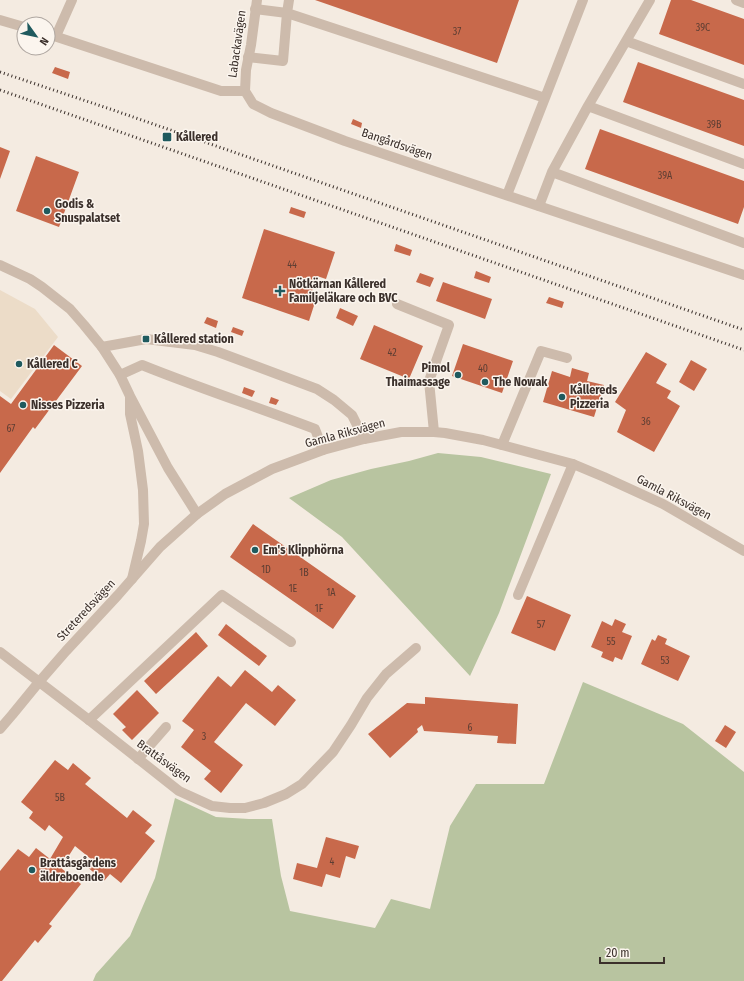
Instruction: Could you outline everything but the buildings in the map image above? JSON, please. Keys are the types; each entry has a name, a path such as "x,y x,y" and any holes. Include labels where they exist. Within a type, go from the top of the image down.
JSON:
{"street":[{"path":"56,28 72,0"},
{"path":"248,57 283,61 287,13 290,0"},
{"path":"507,195 583,0"},
{"path":"540,206 552,172 588,106 650,0"},
{"path":"736,0 744,3"},
{"path":"256,5 287,13 545,98"},
{"name":"Labackavägen","path":"245,91 246,70 256,5"},
{"path":"0,20 16,25"},
{"path":"56,36 221,91 245,91"},
{"path":"626,41 744,84"},
{"name":"Bangårdsvägen","path":"245,91 253,104 271,113 345,141 743,273"},
{"path":"588,106 744,164"},
{"path":"552,172 744,243"},
{"path":"0,265 30,279 70,309 102,347 120,375 168,468 197,514"},
{"path":"397,304 450,325 429,381 434,432"},
{"path":"102,347 146,339 195,345 218,352 317,389 334,400 352,415 364,439"},
{"path":"502,445 541,351 567,358"},
{"path":"120,375 142,365 290,419 315,429 323,450"},
{"path":"130,396 130,414 138,451 143,490 144,524 132,579"},
{"name":"Gamla Riksvägen","path":"197,514 225,494 272,469 323,450 364,439 401,432 434,432 483,440 573,464 663,504 744,551"},
{"path":"518,595 573,464"},
{"name":"Streteredsvägen","path":"0,729 39,682 160,548 197,514"},
{"path":"89,720 222,595 291,642"},
{"name":"Brattåsvägen","path":"0,652 179,790 212,806 245,808 264,803 286,794 302,784 333,752 367,698 386,674 416,648"},
{"path":"138,759 166,727"}],"green space":[{"path":"438,453 481,457 551,474 499,613 470,676 342,537 289,498 331,480"},
{"path":"583,682 683,724 744,772 744,981 93,981 96,974 130,936 155,878 175,798 216,817 272,819 281,876 290,911 375,928 391,899 430,909 450,826 476,784 544,784"}],"shaded area":[{"name":"Kållered C","path":"0,290 35,309 58,337 11,399 0,391"}],"railway":[{"path":"0,72 744,330"},
{"path":"0,90 744,350"}],"place":[{"name":"Kållered","path":"167,137"},
{"name":"Godis & Snuspalatset","path":"47,211"},
{"name":"Nötkärnan Kållered Familjeläkare och BVC","path":"280,291"},
{"name":"Kållered station","path":"146,339"},
{"name":"Kållered C","path":"19,364"},
{"name":"Pimol Thaimassage","path":"458,375"},
{"name":"The Nowak","path":"485,382"},
{"name":"Kållereds Pizzeria","path":"562,397"},
{"name":"Nisses Pizzeria","path":"23,405"},
{"name":"Em's Klipphörna","path":"255,550"},
{"name":"Brattåsgårdens äldreboende","path":"32,870"}]}
